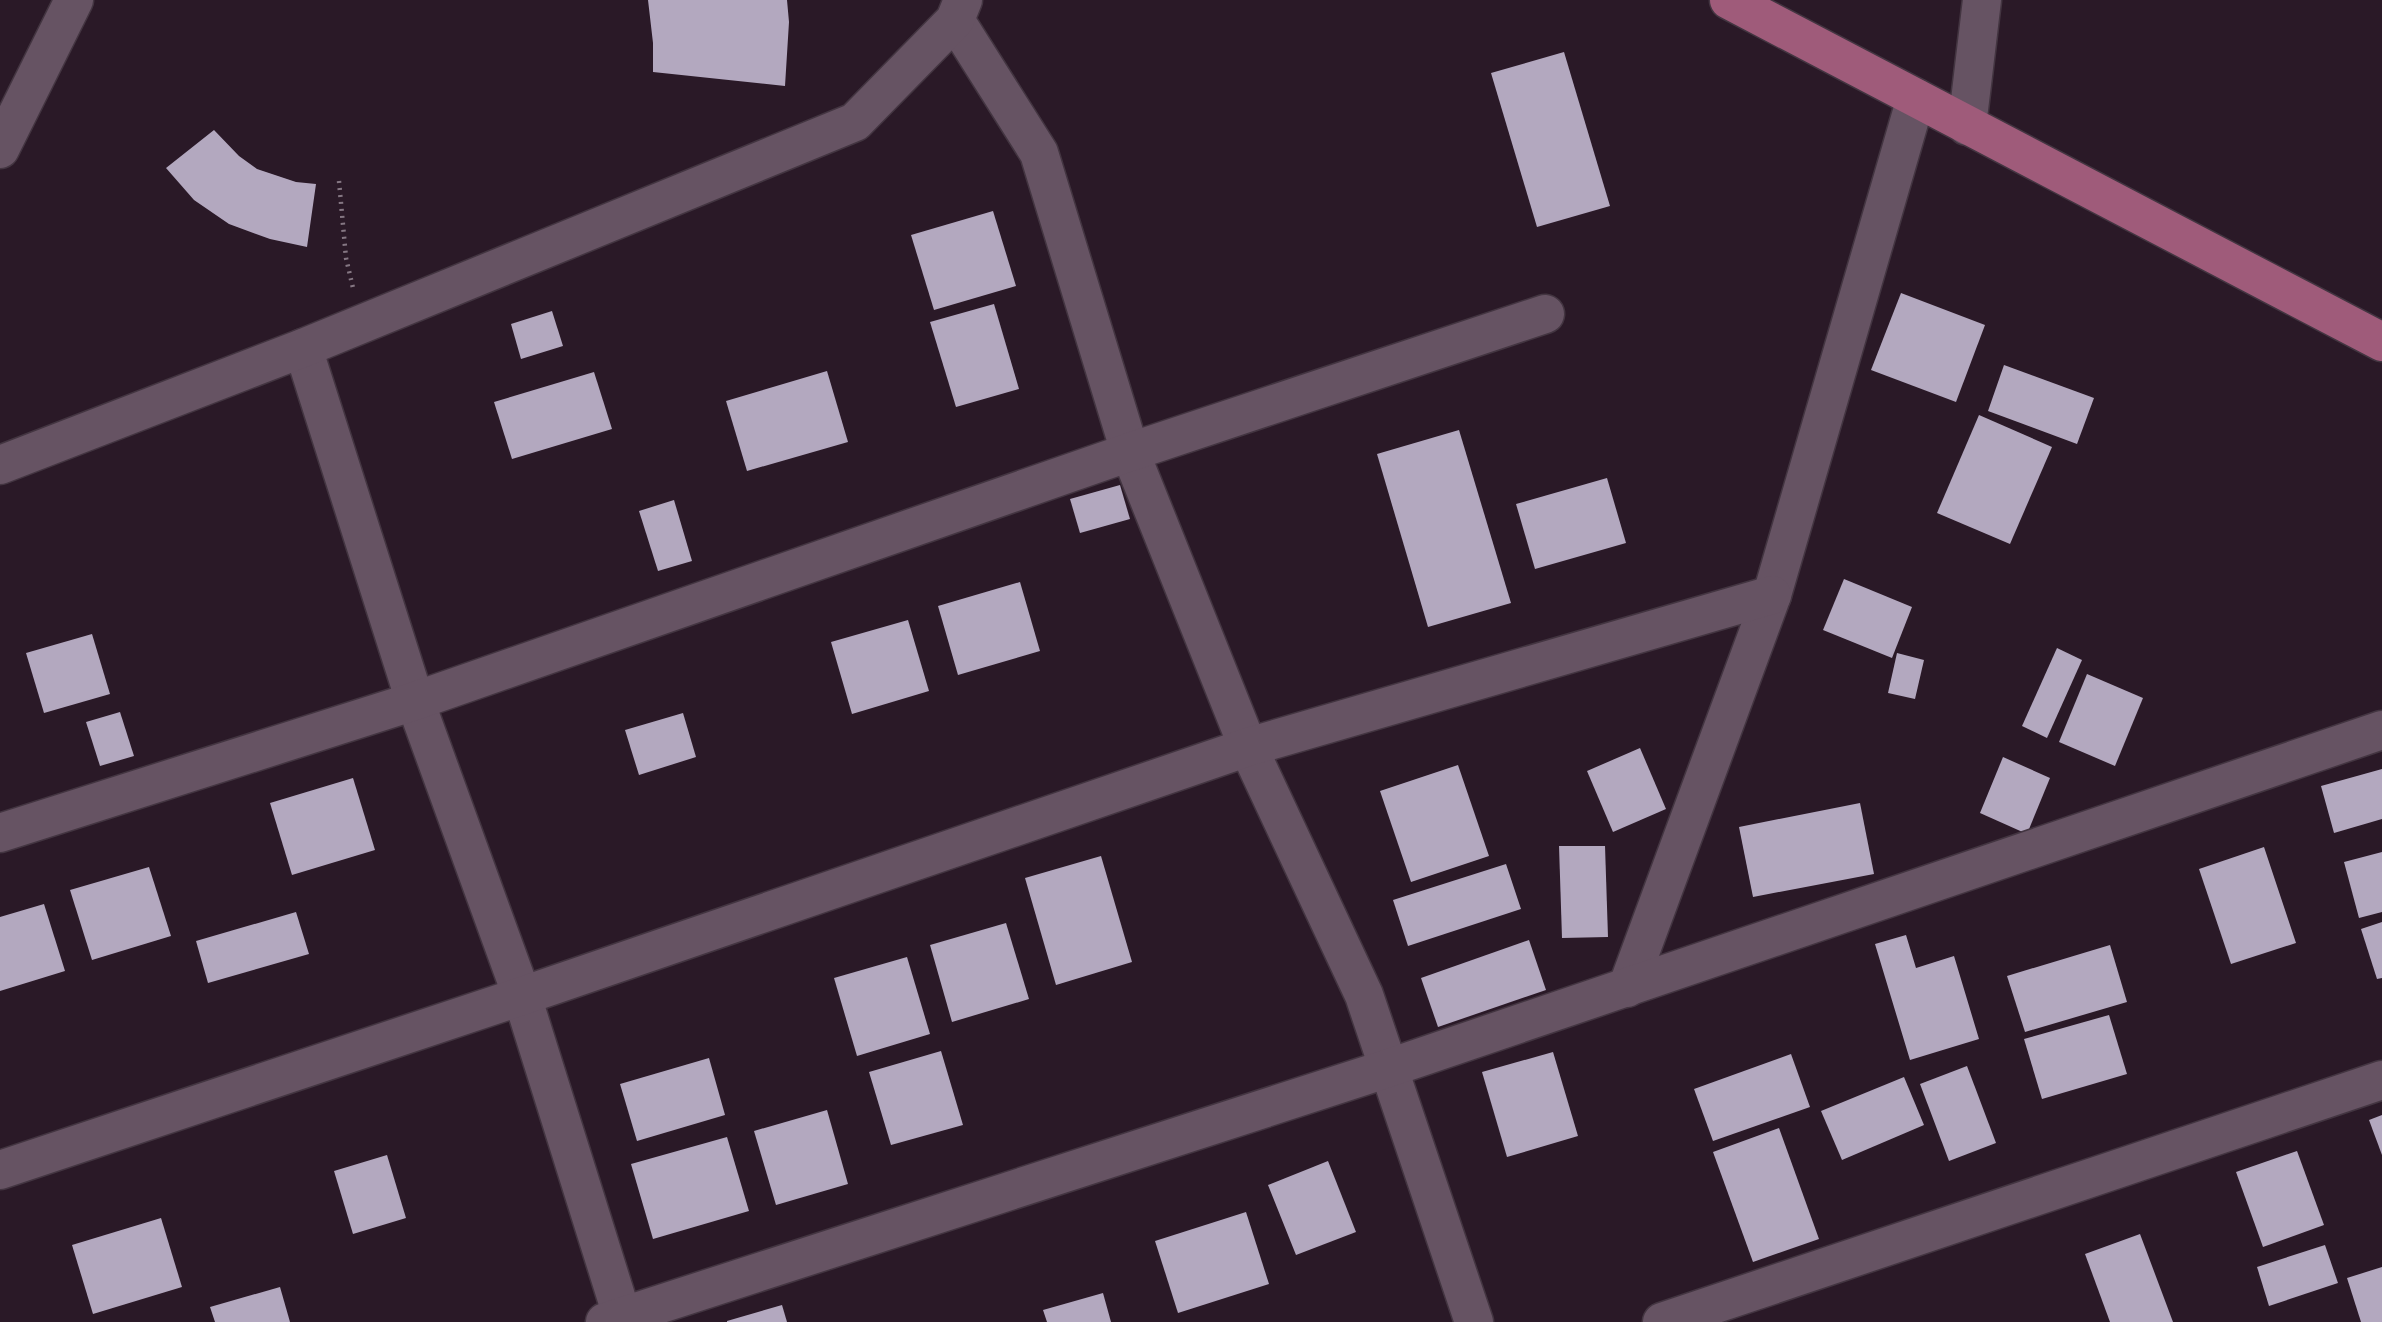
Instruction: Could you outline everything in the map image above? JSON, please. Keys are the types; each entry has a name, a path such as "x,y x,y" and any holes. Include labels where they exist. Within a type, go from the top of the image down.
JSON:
{"main road":[{"path":"1729,0 2382,342"}],"street":[{"path":"0,149 74,0"},
{"path":"1967,126 1982,0"},
{"path":"0,465 303,348 855,122 959,10 1039,153 1129,452 1248,747 1364,996 1474,1322"},
{"path":"1627,988 1772,595 1916,98"},
{"path":"0,833 415,701 1129,452 1545,314"},
{"path":"303,348 415,701 522,996 617,1320 1389,1068 2382,730"},
{"path":"0,1170 522,996 1248,747 1772,595"},
{"path":"1662,1322 2382,1080"}],"path":[{"path":"339,181 346,258 362,323"}],"building":[{"path":"648,0 787,0 789,22 785,86 653,72"},
{"path":"1564,52 1610,206 1537,227 1491,73"},
{"path":"214,130 239,156 257,169 296,182 316,184 307,247 270,239 229,224 194,200 166,168"},
{"path":"993,211 1016,286 934,310 911,235"},
{"path":"1901,293 1985,325 1956,402 1871,370"},
{"path":"994,304 1019,389 956,407 930,322"},
{"path":"552,311 563,346 521,359 511,324"},
{"path":"2004,365 2094,398 2077,444 1988,411"},
{"path":"827,371 848,442 747,471 726,401"},
{"path":"594,372 612,429 512,459 494,402"},
{"path":"1979,415 2052,447 2010,544 1937,513"},
{"path":"1459,430 1511,603 1428,627 1377,454"},
{"path":"1607,478 1626,543 1535,569 1516,504"},
{"path":"1120,485 1130,519 1080,533 1070,499"},
{"path":"674,500 692,561 658,571 639,511"},
{"path":"1844,579 1912,607 1892,658 1823,630"},
{"path":"1020,582 1040,651 958,675 938,606"},
{"path":"908,620 929,691 852,714 831,642"},
{"path":"92,634 110,694 44,713 26,653"},
{"path":"2057,648 2082,660 2047,738 2022,726"},
{"path":"1897,653 1924,660 1915,699 1888,693"},
{"path":"2087,674 2143,698 2115,766 2059,742"},
{"path":"120,712 134,756 100,766 86,722"},
{"path":"683,713 696,757 639,775 625,730"},
{"path":"1640,748 1666,809 1613,832 1587,771"},
{"path":"2003,757 2050,778 2027,834 1980,813"},
{"path":"1458,765 1489,856 1411,882 1380,791"},
{"path":"2382,769 2382,819 2334,833 2321,786"},
{"path":"353,778 375,850 292,875 270,803"},
{"path":"1860,803 1874,874 1753,897 1739,827"},
{"path":"1559,846 1605,846 1608,937 1562,938"},
{"path":"2264,847 2296,943 2231,964 2199,869"},
{"path":"2382,852 2382,912 2359,918 2344,862"},
{"path":"1101,856 1132,962 1056,985 1025,878"},
{"path":"1506,864 1521,909 1408,946 1393,900"},
{"path":"149,867 171,936 92,960 70,890"},
{"path":"44,904 65,971 0,991 0,917"},
{"path":"296,912 309,954 208,983 196,941"},
{"path":"2382,922 2382,978 2377,979 2361,929"},
{"path":"1006,923 1029,999 952,1022 930,945"},
{"path":"1906,935 1916,968 1954,956 1979,1039 1910,1060 1875,944"},
{"path":"1529,940 1546,990 1438,1027 1421,978"},
{"path":"2110,945 2127,1002 2025,1032 2007,976"},
{"path":"907,957 930,1034 857,1056 834,978"},
{"path":"2109,1015 2127,1074 2042,1099 2024,1039"},
{"path":"941,1051 963,1125 891,1145 869,1072"},
{"path":"1553,1052 1578,1136 1507,1157 1482,1072"},
{"path":"1791,1054 1810,1107 1713,1141 1694,1089"},
{"path":"709,1058 725,1115 637,1141 620,1084"},
{"path":"1967,1066 1996,1143 1949,1161 1920,1084"},
{"path":"1904,1077 1924,1125 1842,1160 1821,1111"},
{"path":"827,1110 848,1184 776,1205 754,1131"},
{"path":"2382,1115 2382,1155 2369,1120"},
{"path":"1779,1128 1819,1239 1753,1262 1713,1152"},
{"path":"727,1137 749,1211 653,1239 631,1164"},
{"path":"2297,1151 2324,1225 2263,1247 2236,1172"},
{"path":"387,1155 406,1218 353,1234 334,1171"},
{"path":"1328,1161 1356,1232 1296,1255 1268,1185"},
{"path":"1246,1212 1269,1284 1178,1313 1155,1241"},
{"path":"161,1218 182,1287 93,1314 72,1245"},
{"path":"2140,1234 2173,1322 2110,1322 2085,1254"},
{"path":"2325,1245 2338,1283 2269,1306 2257,1267"},
{"path":"2382,1267 2382,1322 2361,1322 2347,1278"},
{"path":"280,1287 290,1322 215,1322 210,1307"},
{"path":"1103,1293 1111,1322 1047,1322 1043,1310"},
{"path":"782,1305 787,1322 727,1322 727,1321"}]}
